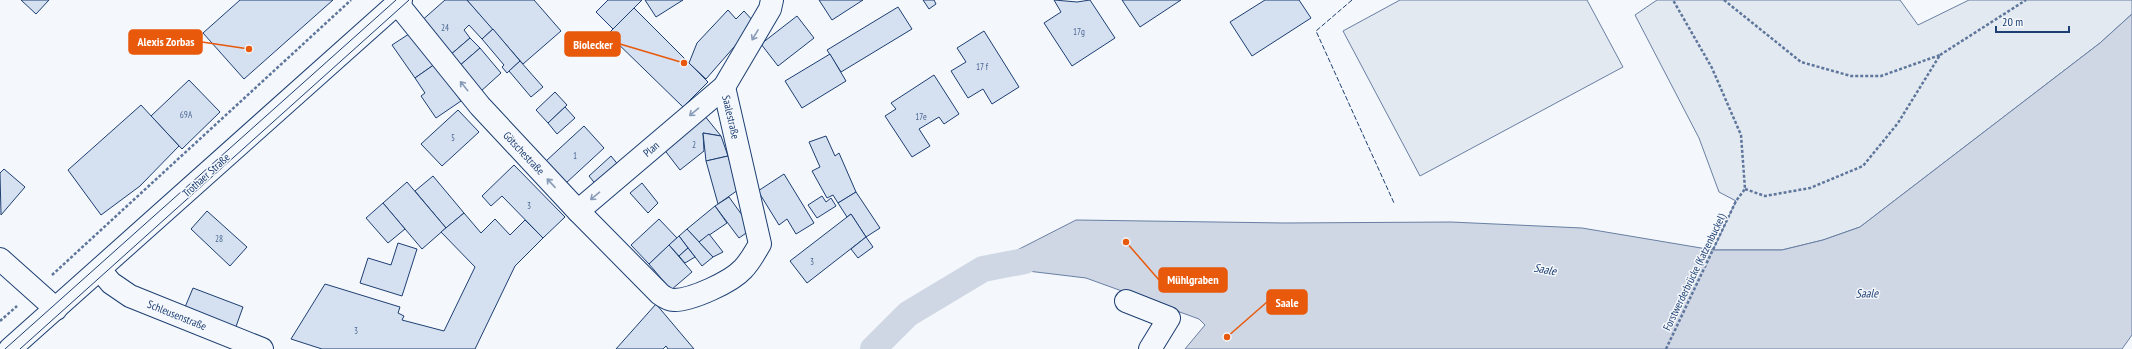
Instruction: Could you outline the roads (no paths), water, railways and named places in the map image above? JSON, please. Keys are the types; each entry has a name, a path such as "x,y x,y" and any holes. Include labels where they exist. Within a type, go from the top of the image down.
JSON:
{"street":[{"name":"Saalestraße","path":"660,294 674,300 712,288 743,270 760,244 724,87 770,9 772,0"},
{"name":"Götschestraße","path":"394,3 480,106 578,211 660,294"},
{"name":"Trothaer Straße","path":"10,349 100,270 394,3"},
{"name":"Plan","path":"578,211 724,87"},
{"path":"0,259 56,309"},
{"name":"Schleusenstraße","path":"100,270 111,283 130,296 262,349"},
{"path":"1126,301 1174,320 1150,349"}],"water":[{"path":"2132,14 2132,335 2122,349 1185,349 1205,325 1199,319 1086,278 986,266 1076,220 1284,223 1451,222 1582,228 1713,250 1782,250 1823,240 1860,227 2100,43"}],"waterway":[{"path":"873,349 908,314 983,269 1025,261"}],"tram line":[{"path":"5,349 396,0"},
{"path":"20,349 409,0"}],"place":[{"name":"Alexis Zorbas","path":"249,49"},
{"name":"Biolecker","path":"684,63"},
{"name":"Mühlgraben","path":"1126,242"},
{"name":"Saale","path":"1227,337"}]}
